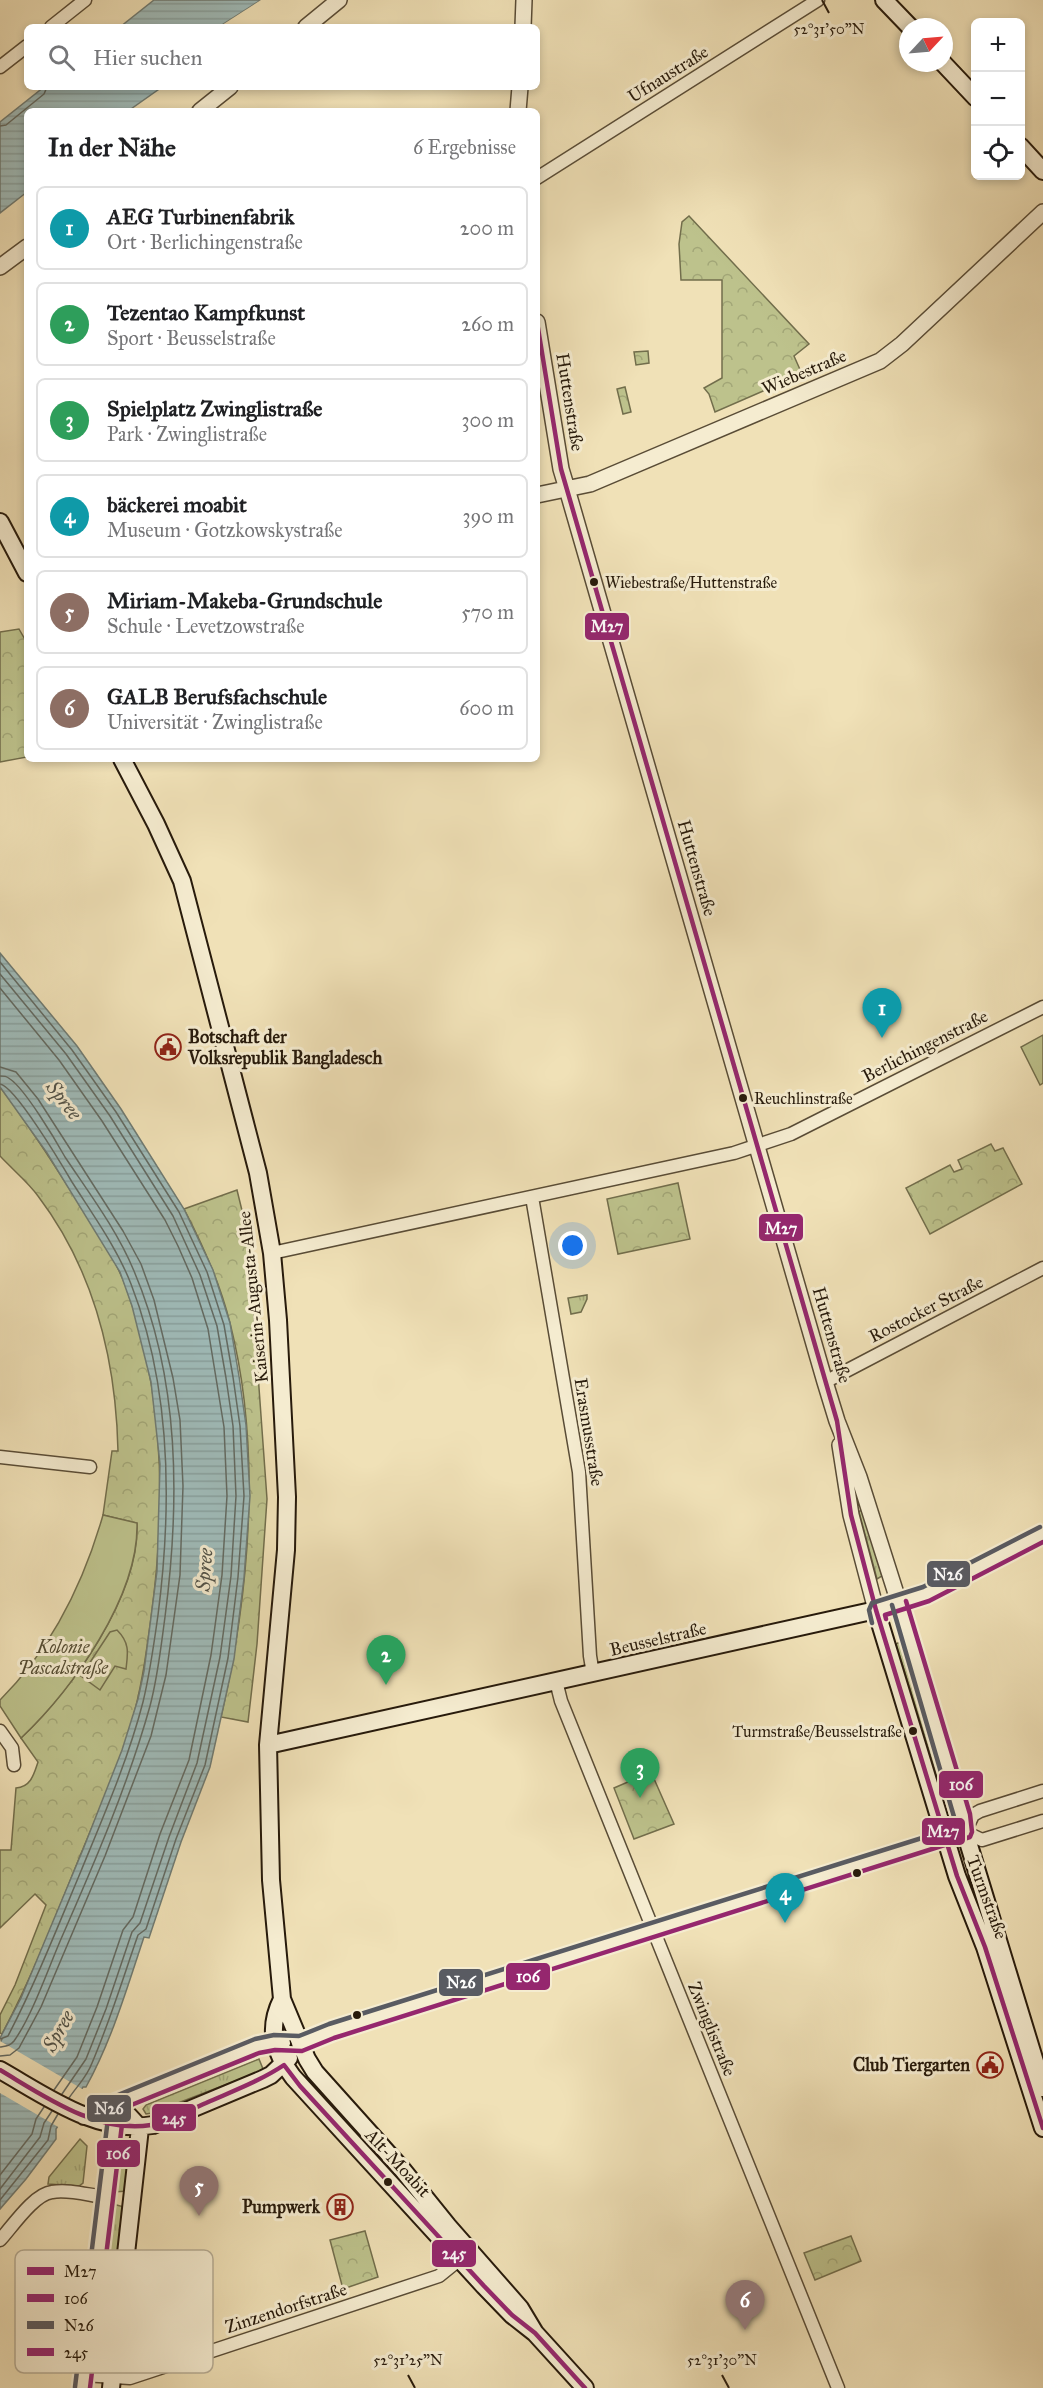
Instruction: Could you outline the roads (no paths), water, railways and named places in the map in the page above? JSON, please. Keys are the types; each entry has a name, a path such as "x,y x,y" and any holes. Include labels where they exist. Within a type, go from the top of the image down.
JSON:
{"main road":[{"path":"884,0 901,18"},
{"path":"951,72 971,94"},
{"path":"1025,152 1043,171"},
{"path":"0,522 24,567"},
{"name":"Kaiserin-Augusta-Allee","path":"124,762 182,881 255,1162 272,1253 278,1320 287,1530 268,1745"},
{"name":"Beusselstraße","path":"268,1745 876,1610 926,1594 1043,1534"},
{"name":"Turmstraße","path":"899,1603 963,1816 988,1932 1043,2128"},
{"name":"Turmstraße","path":"876,1610 945,1838 988,1932 1043,2088"},
{"name":"Alt-Moabit","path":"268,1745 271,1880 282,1999 300,2044 315,2072 402,2169 447,2226 520,2308 535,2333"},
{"name":"Alt-Moabit","path":"282,1999 275,2012 274,2042 284,2065 300,2086 512,2315 535,2333 585,2388"},
{"path":"79,2114 117,2103 257,2046 274,2042 300,2044"},
{"path":"0,2070 79,2114 113,2124 140,2128 153,2126 263,2079 284,2065 300,2044"},
{"path":"99,2250 117,2103"},
{"path":"117,2103 140,2128 127,2250"},
{"path":"105,2197 133,2200"}],"street":[{"path":"55,24 85,0"},
{"path":"310,24 339,0"},
{"path":"523,24 524,0"},
{"name":"Ufnaustraße","path":"540,176 818,0"},
{"path":"0,67 24,48"},
{"path":"204,108 226,90"},
{"path":"518,108 520,90"},
{"name":"Wiebestraße","path":"540,494 601,480 880,361 902,344 1043,212"},
{"path":"0,267 24,249"},
{"name":"Huttenstraße","path":"540,340 561,469 825,1382 837,1421 859,1477 899,1603"},
{"name":"Berlichingenstraße","path":"757,1146 791,1134 1043,1007"},
{"path":"272,1253 734,1154 757,1146"},
{"name":"Erasmusstraße","path":"532,1197 579,1472 593,1674"},
{"name":"Rostocker Straße","path":"825,1382 1043,1269"},
{"name":"Huttenstraße","path":"837,1421 851,1515 876,1610"},
{"path":"0,1457 90,1467"},
{"name":"Zwinglistraße","path":"556,1681 561,1701 838,2388"},
{"path":"0,1731 12,1748 14,1765"},
{"path":"965,1832 973,1815 980,1811 1043,1791"},
{"path":"300,2044 331,2031 945,1838 965,1832 982,1840 1043,1821"},
{"path":"0,2241 39,2197 49,2192 61,2191 105,2197"},
{"name":"Zinzendorfstraße","path":"213,2351 434,2278 460,2259"},
{"name":"Zinzendorfstraße","path":"83,2381 112,2383 145,2373"}],"water":[{"path":"154,0 261,0 224,24 124,24"},
{"path":"40,90 158,90 132,108 24,108 24,194 0,213 0,122"},
{"name":"Spree","path":"0,953 77,1046 121,1109 184,1209 213,1270 230,1323 239,1376 246,1425 250,1496 244,1578 234,1659 210,1767 181,1842 149,1938 144,1937 104,2051 86,2087 83,2087 56,2129 56,2139 0,2209 0,2043 2,2039 0,2038 21,1998 84,1847 122,1750 138,1699 144,1671 157,1571 160,1464 151,1382 132,1306 120,1272 47,1153 0,1087"}],"place":[{"name":"Wiebestraße/Huttenstraße","path":"594,582"},
{"name":"AEG Turbinenfabrik","path":"882,1038"},
{"name":"Botschaft der Volksrepublik Bangladesch","path":"168,1047"},
{"name":"Reuchlinstraße","path":"743,1098"},
{"name":"Tezentao Kampfkunst","path":"386,1685"},
{"name":"Turmstraße/Beusselstraße","path":"913,1731"},
{"name":"Spielplatz Zwinglistraße","path":"640,1798"},
{"name":"bäckerei moabit","path":"785,1923"},
{"name":"Club Tiergarten","path":"990,2065"},
{"name":"Pumpwerk","path":"340,2207"},
{"name":"Miriam-Makeba-Grundschule","path":"199,2216"},
{"name":"GALB Berufsfachschule","path":"745,2330"}],"park label":[{"name":"Kolonie Pascalstraße","path":"63,1657"}]}
